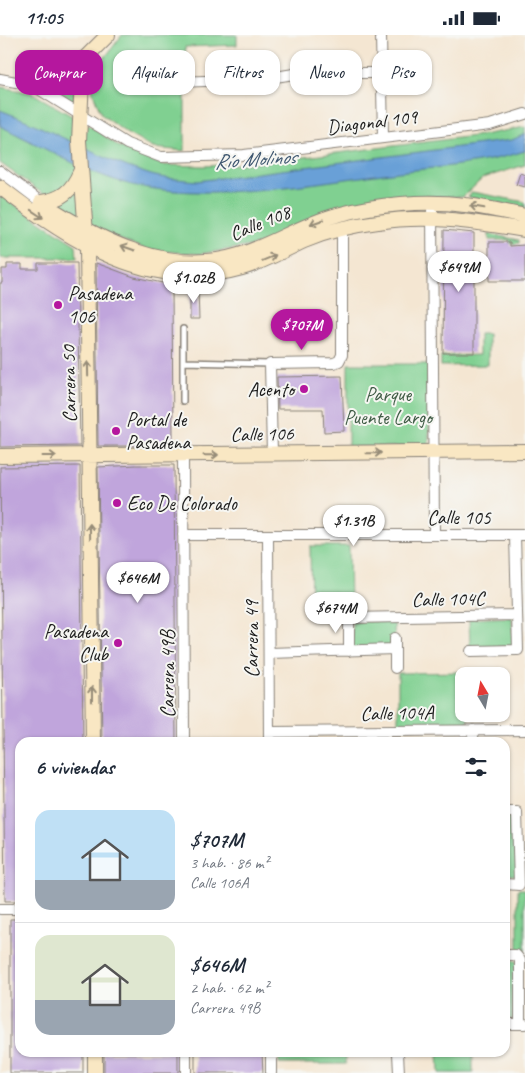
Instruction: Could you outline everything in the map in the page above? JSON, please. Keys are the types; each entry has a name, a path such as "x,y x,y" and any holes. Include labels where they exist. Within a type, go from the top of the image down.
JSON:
{"street":[{"path":"93,50 108,35"},
{"path":"382,35 382,50"},
{"path":"195,81 263,79 300,73 372,73"},
{"path":"0,79 15,82"},
{"name":"Diagonal 109","path":"49,95 127,144 161,157 244,155 490,125 525,114"},
{"name":"Carrera 50","path":"81,95 80,169 87,247 92,737"},
{"path":"382,95 383,138"},
{"path":"41,202 60,198 67,193 80,169"},
{"name":"Calle 108","path":"0,171 41,202 86,231 155,257 177,261 208,260 240,255 299,228 338,214 379,207 432,211 525,230"},
{"name":"Calle 108","path":"0,187 87,247 118,260 165,273 202,275 242,268 307,240 342,229 465,205 525,216"},
{"path":"432,211 435,452 434,535"},
{"path":"272,454 270,364 339,361 342,355 342,229"},
{"name":"Calle 106","path":"0,456 525,451"},
{"name":"Carrera 49B","path":"183,455 184,737"},
{"name":"Calle 105","path":"183,535 520,535"},
{"name":"Carrera 49","path":"268,535 269,737"},
{"path":"471,651 518,650 517,615 520,535"},
{"name":"Calle 104C","path":"349,651 349,618 517,615"},
{"path":"268,653 349,651 395,643 395,668"},
{"name":"Calle 104A","path":"269,737 525,729"},
{"path":"472,737 473,730"},
{"path":"510,812 517,812 519,885 510,884"},
{"path":"0,909 15,909"},
{"path":"510,955 519,956 522,1024"},
{"path":"95,1057 95,1073"},
{"path":"186,1057 186,1073"},
{"path":"271,1057 271,1073"},
{"path":"398,1057 399,1073"}],"lane":[{"path":"183,329 183,401"},
{"path":"183,362 270,364"}],"green space":[{"path":"122,35 237,35 237,45 185,47 185,50 113,50 113,95 185,95 185,151 153,148 126,133 101,114 94,95 103,95 103,60"},
{"path":"0,87 15,90 15,95 35,95 98,131 118,146 162,165 204,166 256,163 482,135 525,127 525,165 483,178 463,197 425,196 251,246 199,254 148,250 92,229 0,163"},
{"path":"63,95 74,95 74,101"},
{"path":"472,192 525,202 525,208 468,197"},
{"path":"0,195 76,245 77,258 0,258"},
{"path":"489,234 519,240 519,243 511,244 510,240 489,240"},
{"path":"479,334 488,334 488,365 441,366 441,356 479,355"},
{"name":"Parque Puente Largo","path":"348,364 429,364 429,447 348,447"},
{"path":"310,546 349,546 350,610 311,611"},
{"path":"512,617 513,646 470,648 469,619"},
{"path":"394,621 395,648 352,650 352,622"},
{"path":"455,672 455,723 468,723 468,727 398,728 398,673"},
{"path":"510,817 515,817 517,875 510,875"},
{"path":"518,889 525,889 525,951 518,951"},
{"path":"510,961 516,961 517,1019 510,1019"},
{"path":"279,1057 346,1057 346,1064 279,1064"},
{"path":"438,1057 473,1057 473,1073 439,1073"}],"water":[{"path":"0,110 37,125 110,160 148,174 197,181 512,140 525,134 525,151 476,163 298,186 235,191 173,191 124,183 88,170 0,126"}],"building":[{"path":"520,173 525,175 525,187 516,185"},
{"path":"444,230 474,233 474,353 443,353"},
{"path":"489,242 510,242 510,246 525,245 525,281 489,281"},
{"path":"38,263 77,263 80,446 0,447 0,283 2,283 2,269 7,269 7,264 22,264 22,269 38,269"},
{"path":"96,263 134,277 172,285 173,446 98,446"},
{"path":"190,289 198,289 199,319 190,319"},
{"name":"Acento","path":"342,376 344,431 324,432 323,409 278,409 277,377"},
{"path":"174,465 176,737 102,737 98,467"},
{"path":"80,466 83,737 15,737 15,901 5,901 0,467"},
{"path":"10,919 15,919 15,1057 83,1057 83,1073 10,1073"},
{"path":"104,1057 178,1057 178,1073 104,1073"},
{"path":"195,1057 262,1057 263,1073 195,1073"}],"place":[{"name":"Pasadena 106","path":"58,305"},
{"name":"Acento","path":"304,389"},
{"name":"Portal de Pasadena","path":"116,431"},
{"name":"Eco De Colorado","path":"117,503"},
{"name":"Pasadena Club","path":"118,643"}],"water label":[{"name":"Río Molinos","path":"255,159"}]}
